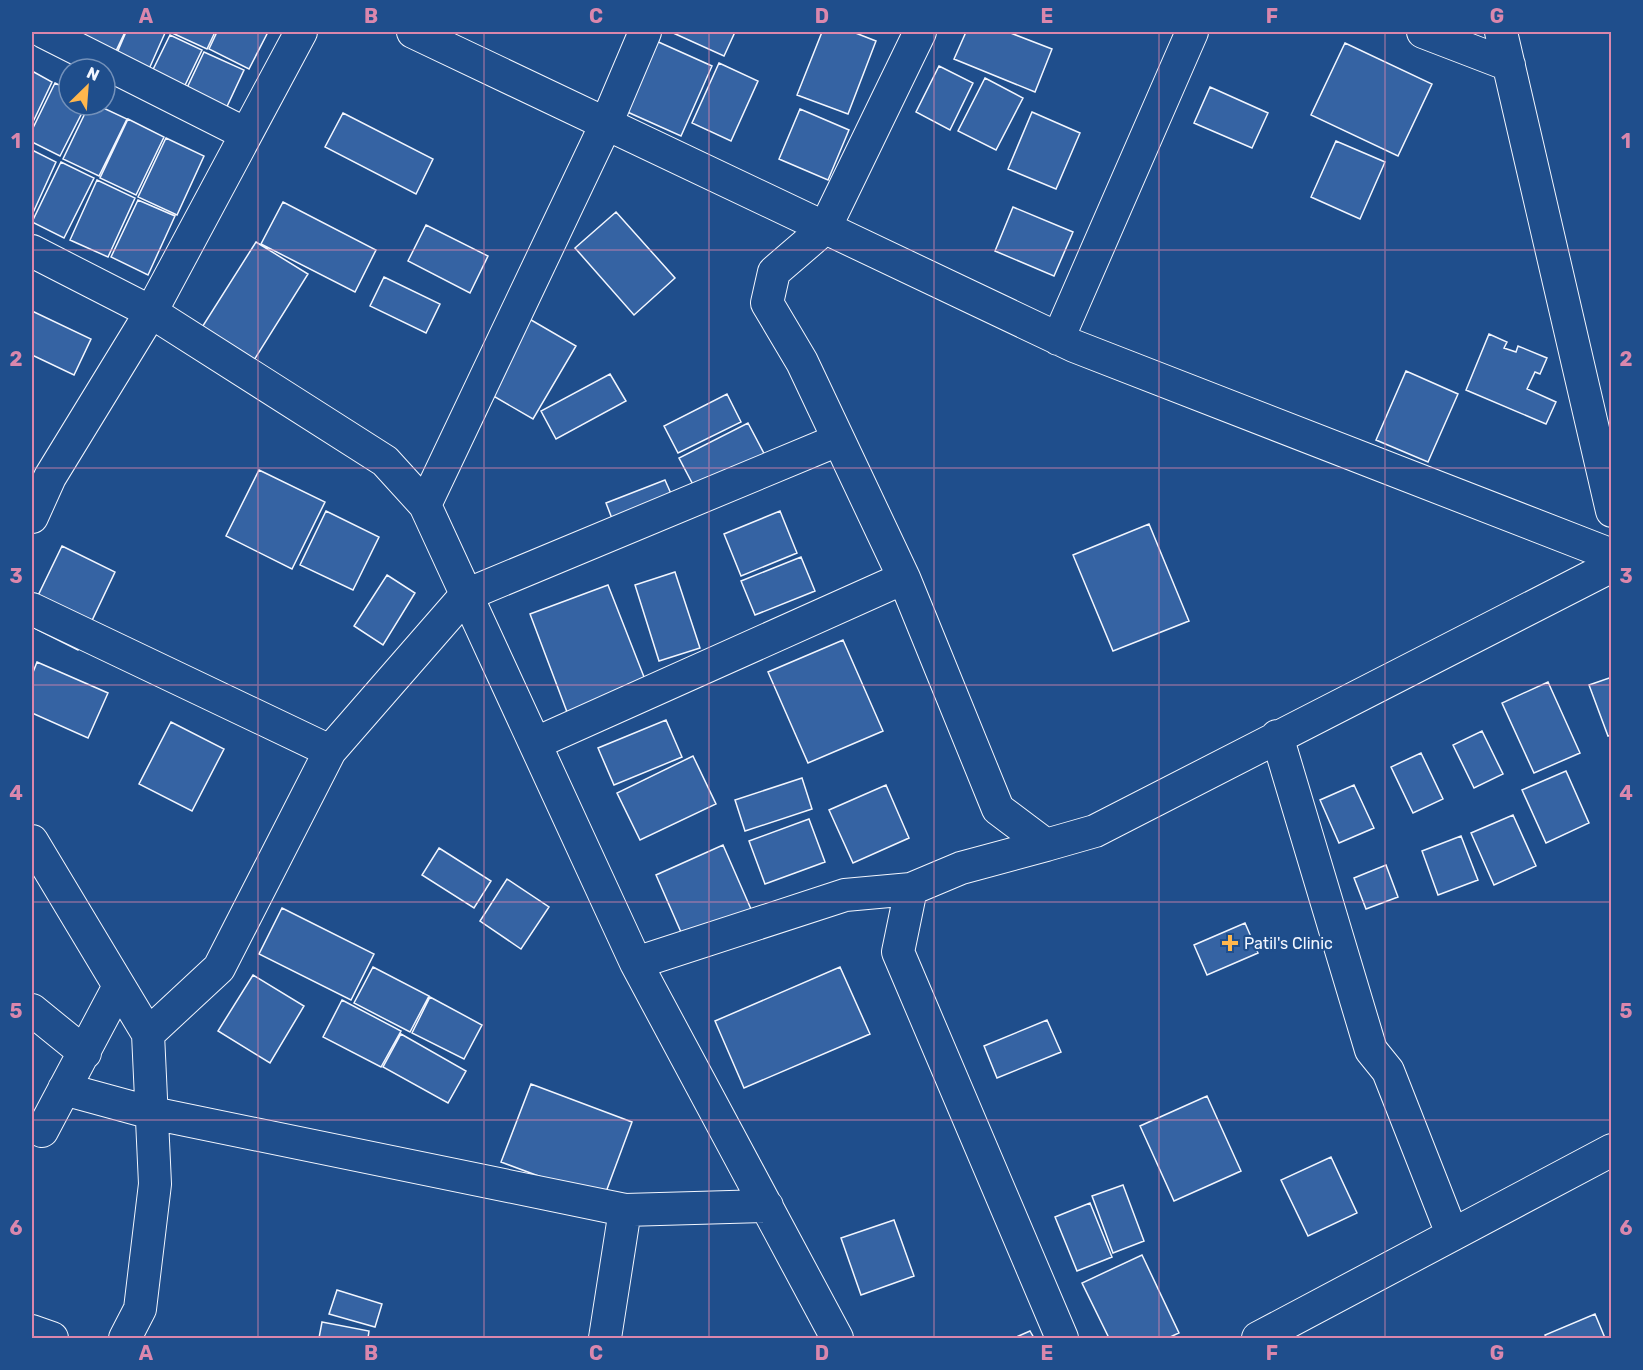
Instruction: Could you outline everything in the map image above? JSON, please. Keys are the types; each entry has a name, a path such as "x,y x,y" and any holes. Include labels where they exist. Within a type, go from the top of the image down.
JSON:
{"street":[{"path":"44,32 244,133"},
{"path":"32,517 41,472 151,312 244,133 301,32"},
{"path":"413,32 1058,339 1611,555"},
{"path":"425,505 606,124 645,32"},
{"path":"920,32 825,228 774,273 767,303 802,362 904,578 999,809 1046,845"},
{"path":"1058,339 1192,32"},
{"path":"1423,32 1509,64"},
{"path":"1501,32 1611,510"},
{"path":"32,251 151,312 385,461 425,505 636,963 837,1338"},
{"path":"148,1034 219,968 330,751 466,595 838,440"},
{"path":"636,963 845,895 912,889 961,868 1095,831 1611,566"},
{"path":"536,743 904,578"},
{"path":"32,609 330,751"},
{"path":"1277,736 1371,1050 1388,1071 1452,1234"},
{"path":"32,842 148,1034 154,1196 140,1309 125,1338"},
{"path":"912,889 898,952 1062,1338"},
{"path":"42,1131 119,986"},
{"path":"32,1010 85,1053"},
{"path":"64,1089 152,1113 625,1210 766,1206"},
{"path":"1258,1338 1611,1150"},
{"path":"606,1338 625,1210"},
{"path":"32,1331 52,1338"}],"building":[{"path":"82,32 125,32 113,57 71,57"},
{"path":"126,32 165,33 137,96 117,87 115,57"},
{"path":"170,32 215,32 207,49"},
{"path":"217,32 268,32 249,69 209,49"},
{"path":"671,32 735,32 724,56"},
{"path":"822,32 853,32 876,41 848,114 797,95"},
{"path":"966,32 1008,32 1052,49 1035,92 954,59"},
{"path":"170,35 202,50 173,110 141,94"},
{"path":"654,40 712,66 681,136 623,110"},
{"path":"1345,43 1432,84 1398,156 1311,115"},
{"path":"204,52 244,70 216,130 176,111"},
{"path":"719,63 758,81 731,141 692,123"},
{"path":"939,66 973,83 950,130 916,112"},
{"path":"32,71 52,82 32,124"},
{"path":"985,78 1023,98 996,150 958,131"},
{"path":"55,83 57,84 57,117 80,117 60,156 32,142 32,130"},
{"path":"1210,87 1268,113 1252,148 1194,123"},
{"path":"800,109 849,130 828,180 779,159"},
{"path":"1032,112 1080,133 1056,189 1008,169"},
{"path":"343,113 433,159 416,194 325,147"},
{"path":"117,114 127,119 99,176 63,159 83,117 117,117"},
{"path":"128,119 164,137 136,195 100,178"},
{"path":"166,138 204,156 177,215 138,197"},
{"path":"1336,141 1385,162 1360,219 1311,197"},
{"path":"32,150 56,162 32,215"},
{"path":"61,162 94,178 64,238 32,222"},
{"path":"97,180 135,198 108,257 70,240"},
{"path":"138,200 175,216 148,275 111,257"},
{"path":"283,202 376,250 355,292 261,244"},
{"path":"1013,207 1073,232 1054,276 995,251"},
{"path":"616,212 675,278 634,315 575,248"},
{"path":"426,225 488,256 470,293 408,261"},
{"path":"256,242 308,274 251,365 199,332"},
{"path":"384,277 440,304 426,333 370,306"},
{"path":"32,311 91,339 74,375 32,355"},
{"path":"526,317 576,346 533,419 483,390"},
{"path":"1489,334 1507,342 1504,348 1516,352 1518,346 1547,358 1540,374 1535,372 1527,389 1556,402 1546,424 1466,390"},
{"path":"1406,371 1458,394 1428,462 1376,440"},
{"path":"610,374 626,401 556,439 541,411"},
{"path":"727,394 741,422 678,453 664,426"},
{"path":"748,423 768,461 699,496 679,458"},
{"path":"259,470 325,502 292,569 226,536"},
{"path":"665,480 676,505 616,529 606,503"},
{"path":"326,511 379,537 353,590 300,565"},
{"path":"780,511 797,553 741,576 724,534"},
{"path":"1149,524 1189,621 1113,651 1073,555"},
{"path":"62,546 115,572 78,650 32,627 32,608"},
{"path":"801,557 815,591 755,615 741,581"},
{"path":"675,572 700,648 659,661 635,585"},
{"path":"387,575 415,593 383,645 354,626"},
{"path":"608,585 646,682 567,712 530,614"},
{"path":"843,640 883,731 808,763 768,672"},
{"path":"37,662 108,693 88,738 32,713 32,675"},
{"path":"1612,677 1612,735 1608,736 1589,685"},
{"path":"1548,682 1580,753 1534,773 1502,703"},
{"path":"666,720 682,757 614,785 598,748"},
{"path":"171,722 224,749 192,811 139,784"},
{"path":"1482,731 1503,774 1474,788 1453,745"},
{"path":"1421,753 1443,799 1413,813 1391,767"},
{"path":"693,756 716,804 640,840 617,793"},
{"path":"1566,771 1589,823 1546,843 1522,790"},
{"path":"802,778 812,809 745,831 735,800"},
{"path":"886,785 909,838 853,863 829,810"},
{"path":"1354,785 1374,828 1339,843 1320,800"},
{"path":"1513,815 1536,866 1494,885 1471,833"},
{"path":"809,819 825,862 765,884 749,841"},
{"path":"1461,836 1478,880 1438,895 1422,851"},
{"path":"723,845 751,909 684,939 656,875"},
{"path":"439,848 491,881 474,908 422,875"},
{"path":"1386,865 1398,897 1366,909 1354,878"},
{"path":"507,879 549,907 521,949 480,921"},
{"path":"282,908 374,954 351,1000 259,954"},
{"path":"1245,923 1258,953 1207,975 1194,945"},
{"path":"373,967 429,996 410,1032 354,1003"},
{"path":"840,967 870,1034 744,1088 715,1021"},
{"path":"253,975 304,1006 270,1063 218,1031"},
{"path":"430,997 482,1025 464,1059 412,1033"},
{"path":"342,1000 401,1031 381,1067 323,1037"},
{"path":"1047,1020 1061,1052 997,1078 984,1046"},
{"path":"401,1034 466,1071 448,1103 383,1067"},
{"path":"531,1084 632,1122 603,1200 501,1162"},
{"path":"1207,1096 1241,1171 1174,1201 1140,1126"},
{"path":"1331,1157 1357,1213 1308,1236 1281,1180"},
{"path":"1123,1185 1144,1241 1113,1253 1092,1196"},
{"path":"1090,1203 1112,1257 1077,1271 1055,1217"},
{"path":"894,1220 914,1276 861,1295 841,1238"},
{"path":"1142,1255 1179,1333 1168,1338 1109,1338 1082,1283"},
{"path":"337,1290 382,1304 375,1327 329,1314"},
{"path":"1595,1314 1605,1338 1547,1338 1545,1335"},
{"path":"322,1322 369,1331 368,1338 319,1338"},
{"path":"1030,1331 1034,1338 1014,1338"}],"place":[{"name":"Patil's Clinic","path":"1230,943"}]}
